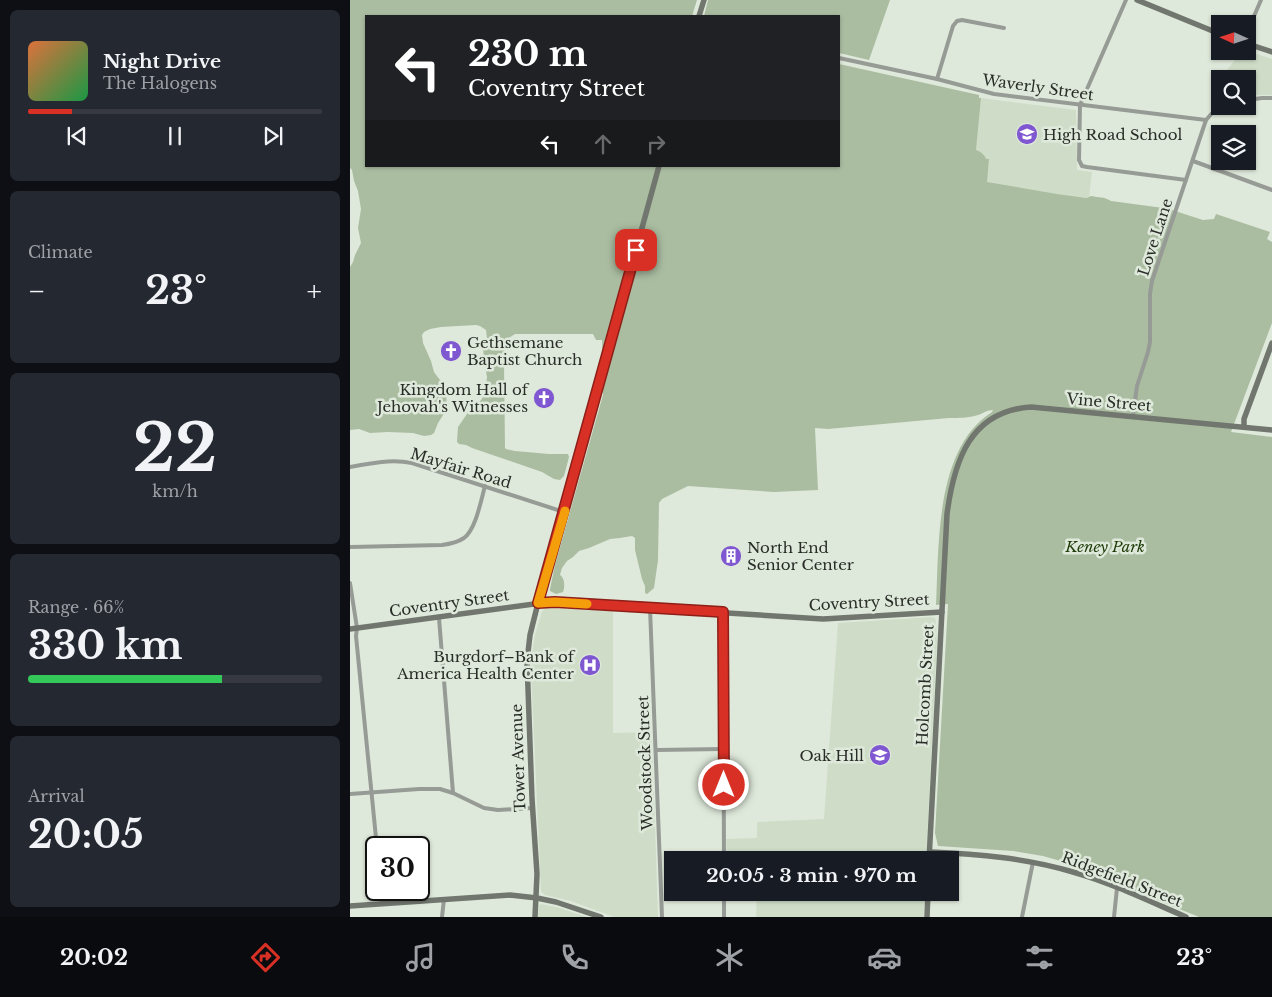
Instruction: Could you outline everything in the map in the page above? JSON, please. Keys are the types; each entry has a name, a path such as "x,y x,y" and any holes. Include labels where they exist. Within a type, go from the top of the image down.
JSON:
{"street":[{"path":"699,15 704,0"},
{"path":"1126,0 1080,105 1079,160 1082,166 1186,180"},
{"path":"1137,0 1211,30"},
{"path":"1254,15 1261,0"},
{"path":"938,79 953,26 957,21 962,20 1004,28"},
{"path":"1256,47 1272,52"},
{"name":"Waverly Street","path":"840,58 938,79 994,94 1206,120"},
{"path":"1256,99 1272,98"},
{"path":"1206,120 1211,115"},
{"name":"Love Lane","path":"1133,416 1137,386 1150,342 1150,294 1152,281 1206,120"},
{"path":"1193,161 1272,190"},
{"name":"Tower Avenue","path":"535,917 537,872 527,661 530,635 659,167"},
{"path":"1244,427 1244,419 1272,343"},
{"name":"Vine Street","path":"962,454 974,434 987,422 1006,411 1031,407 1272,430"},
{"name":"Holcomb Street","path":"930,851 946,522 954,476 962,454"},
{"name":"Mayfair Road","path":"350,467 387,461 405,461 564,512"},
{"path":"350,547 452,544 466,537 473,526 484,486"},
{"path":"350,584 357,628 356,636 376,836"},
{"name":"Coventry Street","path":"350,629 555,602 829,619 942,612"},
{"name":"Woodstock Street","path":"650,608 662,917"},
{"path":"723,612 724,851"},
{"path":"439,618 453,793"},
{"path":"656,750 723,749"},
{"path":"350,794 440,789 453,793 478,806 491,809 533,808"},
{"name":"Ridgefield Street","path":"959,853 983,854 1033,862 1074,872 1186,917"},
{"path":"1022,917 1033,862"},
{"path":"1114,917 1117,888"},
{"path":"350,906 502,895 537,898 570,906 601,917"},
{"path":"442,917 444,899"},
{"path":"724,901 724,917"},
{"path":"926,917 927,901"}],"shaded area":[{"path":"1256,54 1272,59 1272,95 1256,95 1256,70 1227,70 1235,60 1256,60"},
{"name":"High Road School","path":"981,98 1076,110 1077,170 1092,172 1089,198 986,186 975,157"},
{"path":"546,608 613,611 613,733 652,732 658,917 614,917 571,901 545,895 541,891 531,671 535,635 542,611"},
{"name":"Oak Hill","path":"935,618 937,642 926,851 727,851 726,839 757,838 757,822 824,819 838,623"},
{"path":"757,901 925,901 924,917 756,917"},
{"path":"541,904 556,907 587,917 538,917"}],"green space":[{"name":"Keney Park","path":"350,0 697,0 692,15 365,15 365,167 840,167 840,64 979,95 979,98 981,98 976,150 982,153 986,159 989,159 987,182 1057,194 1087,198 1091,196 1111,201 1171,209 1203,220 1214,219 1216,214 1270,232 1267,239 1272,242 1272,323 1231,432 1272,437 1272,917 1199,917 1111,881 1103,875 1088,869 1043,856 1013,851 938,846 935,833 948,604 936,605 940,527 950,473 960,449 973,428 993,410 967,417 828,429 815,428 818,490 774,492 688,486 662,499 659,503 658,560 654,588 647,594 645,593 645,586 635,550 635,538 632,536 610,539 579,551 562,568 560,575 563,578 564,588 563,592 556,594 550,591 555,565 603,395 602,340 596,340 593,334 515,334 507,339 505,343 505,448 515,451 568,454 569,457 564,476 560,480 457,442 458,427 469,411 482,399 486,387 487,377 483,349 487,339 486,330 476,325 430,329 422,335 423,343 434,372 446,391 447,409 434,433 424,436 413,433 370,433 359,429 350,430 350,267 361,243 358,228 361,209 358,191 350,168"},
{"path":"708,0 890,0 869,60 840,53 840,15 704,15"}],"slow traffic":[{"path":"565,511 538,603 587,604"}],"place":[{"name":"High Road School","path":"1027,134"},
{"name":"Gethsemane Baptist Church","path":"451,351"},
{"name":"Kingdom Hall of Jehovah's Witnesses","path":"544,398"},
{"name":"North End Senior Center","path":"731,556"},
{"name":"Burgdorf–Bank of America Health Center","path":"590,665"},
{"name":"Oak Hill","path":"880,755"}],"route":[{"path":"636,250 538,603 555,602 723,612 724,785"}]}
